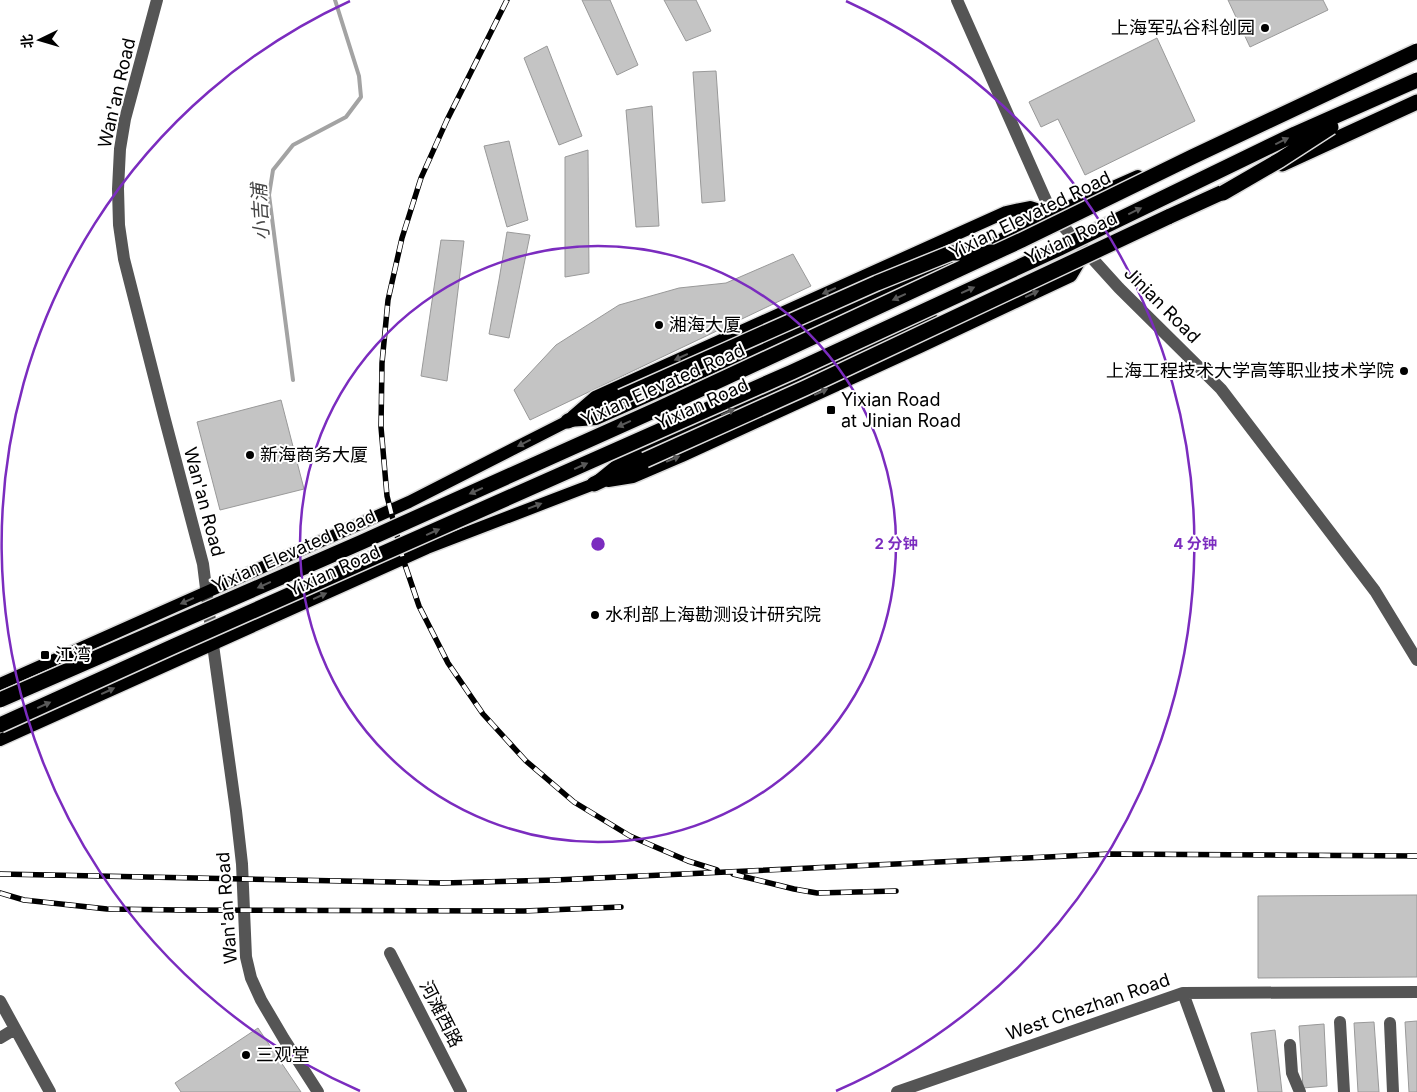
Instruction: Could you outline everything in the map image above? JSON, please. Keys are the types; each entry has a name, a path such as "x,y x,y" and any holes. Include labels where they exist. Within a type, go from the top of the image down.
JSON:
{"highway":[{"name":"Yixian Elevated Road","path":"0,700 362,542 658,409 999,251 1417,51"},
{"path":"0,725 792,372 1060,248 1295,134 1417,80"},
{"path":"1223,193 1280,160 1371,100"},
{"path":"594,484 805,388 1417,102"},
{"path":"1060,248 1168,217"},
{"path":"568,421 876,283 951,253 999,251"}],"main road":[{"name":"Yixian Road","path":"0,684 409,502 568,421 596,419 998,241 1052,214 1238,131 1417,46"},
{"name":"Yixian Road","path":"0,740 428,548 594,484 626,458 1086,251 1417,95"},
{"path":"568,421 595,397 1006,212 1030,207 1052,214"},
{"path":"594,484 633,477 920,347 1071,276 1086,251"},
{"path":"409,502 403,509 400,521 404,534 415,547 428,548"}],"street":[{"name":"Wan'an Road","path":"157,0 125,119 121,141 118,189 124,259 203,564 242,864 246,957 251,978 261,1000 318,1092"},
{"name":"Jinian Road","path":"957,0 1052,214 1119,288 1221,389 1375,591 1417,660"},
{"name":"河滩西路","path":"390,953 461,1092"},
{"name":"West Chezhan Road","path":"897,1092 1183,993 1417,992"},
{"path":"1183,993 1220,1092"},
{"path":"0,1001 50,1092"},
{"path":"1340,1022 1344,1092"},
{"path":"1390,1024 1394,1092"},
{"path":"0,1038 15,1029"},
{"path":"1290,1045 1292,1073 1300,1092"}],"building":[{"path":"582,0 610,0 638,65 617,75"},
{"path":"664,0 696,0 711,31 686,41"},
{"name":"上海军弘谷科创园","path":"1228,0 1323,0 1328,10 1250,47"},
{"path":"1157,38 1195,121 1085,175 1058,119 1041,127 1029,102"},
{"path":"547,46 582,136 559,145 524,58"},
{"path":"716,71 725,201 702,203 693,72"},
{"path":"652,106 659,226 636,227 626,110"},
{"path":"509,141 528,220 507,227 484,146"},
{"path":"588,150 589,273 565,277 565,157"},
{"path":"507,232 530,235 509,338 489,334"},
{"path":"441,240 464,241 447,381 421,376"},
{"name":"湘海大厦","path":"793,254 811,286 530,420 514,390 556,345 619,305 679,288 726,283"},
{"name":"新海商务大厦","path":"281,400 304,489 220,510 197,422"},
{"path":"1417,895 1417,977 1258,978 1258,896"},
{"path":"1417,1021 1417,1092 1409,1092 1405,1022"},
{"path":"1374,1022 1379,1092 1358,1092 1354,1023"},
{"path":"1324,1024 1327,1086 1303,1088 1299,1026"},
{"name":"三观堂","path":"258,1028 301,1092 181,1092 175,1083"},
{"path":"1275,1030 1282,1092 1258,1092 1251,1033"}],"waterway":[{"name":"小吉浦","path":"293,380 269,195 273,170 293,145 346,117 361,97 359,76 335,0"}],"railway":[{"path":"507,0 447,120 421,178 402,238 388,300 382,363 381,427 387,496 403,559 419,606 448,663 483,714 526,761 574,802 630,836 688,861 717,870"},
{"path":"0,874 443,883 555,880 1110,854 1417,856"},
{"path":"733,874 817,893 896,891"},
{"path":"0,893 24,900 107,909 524,911 621,907"}],"place":[{"name":"上海军弘谷科创园","path":"1265,28"},
{"name":"湘海大厦","path":"659,325"},
{"name":"上海工程技术大学高等职业技术学院","path":"1404,371"},
{"name":"Yixian Road at Jinian Road","path":"831,410"},
{"name":"新海商务大厦","path":"250,455"},
{"name":"水利部上海勘测设计研究院","path":"595,615"},
{"name":"江湾","path":"45,655"},
{"name":"三观堂","path":"246,1055"}]}
